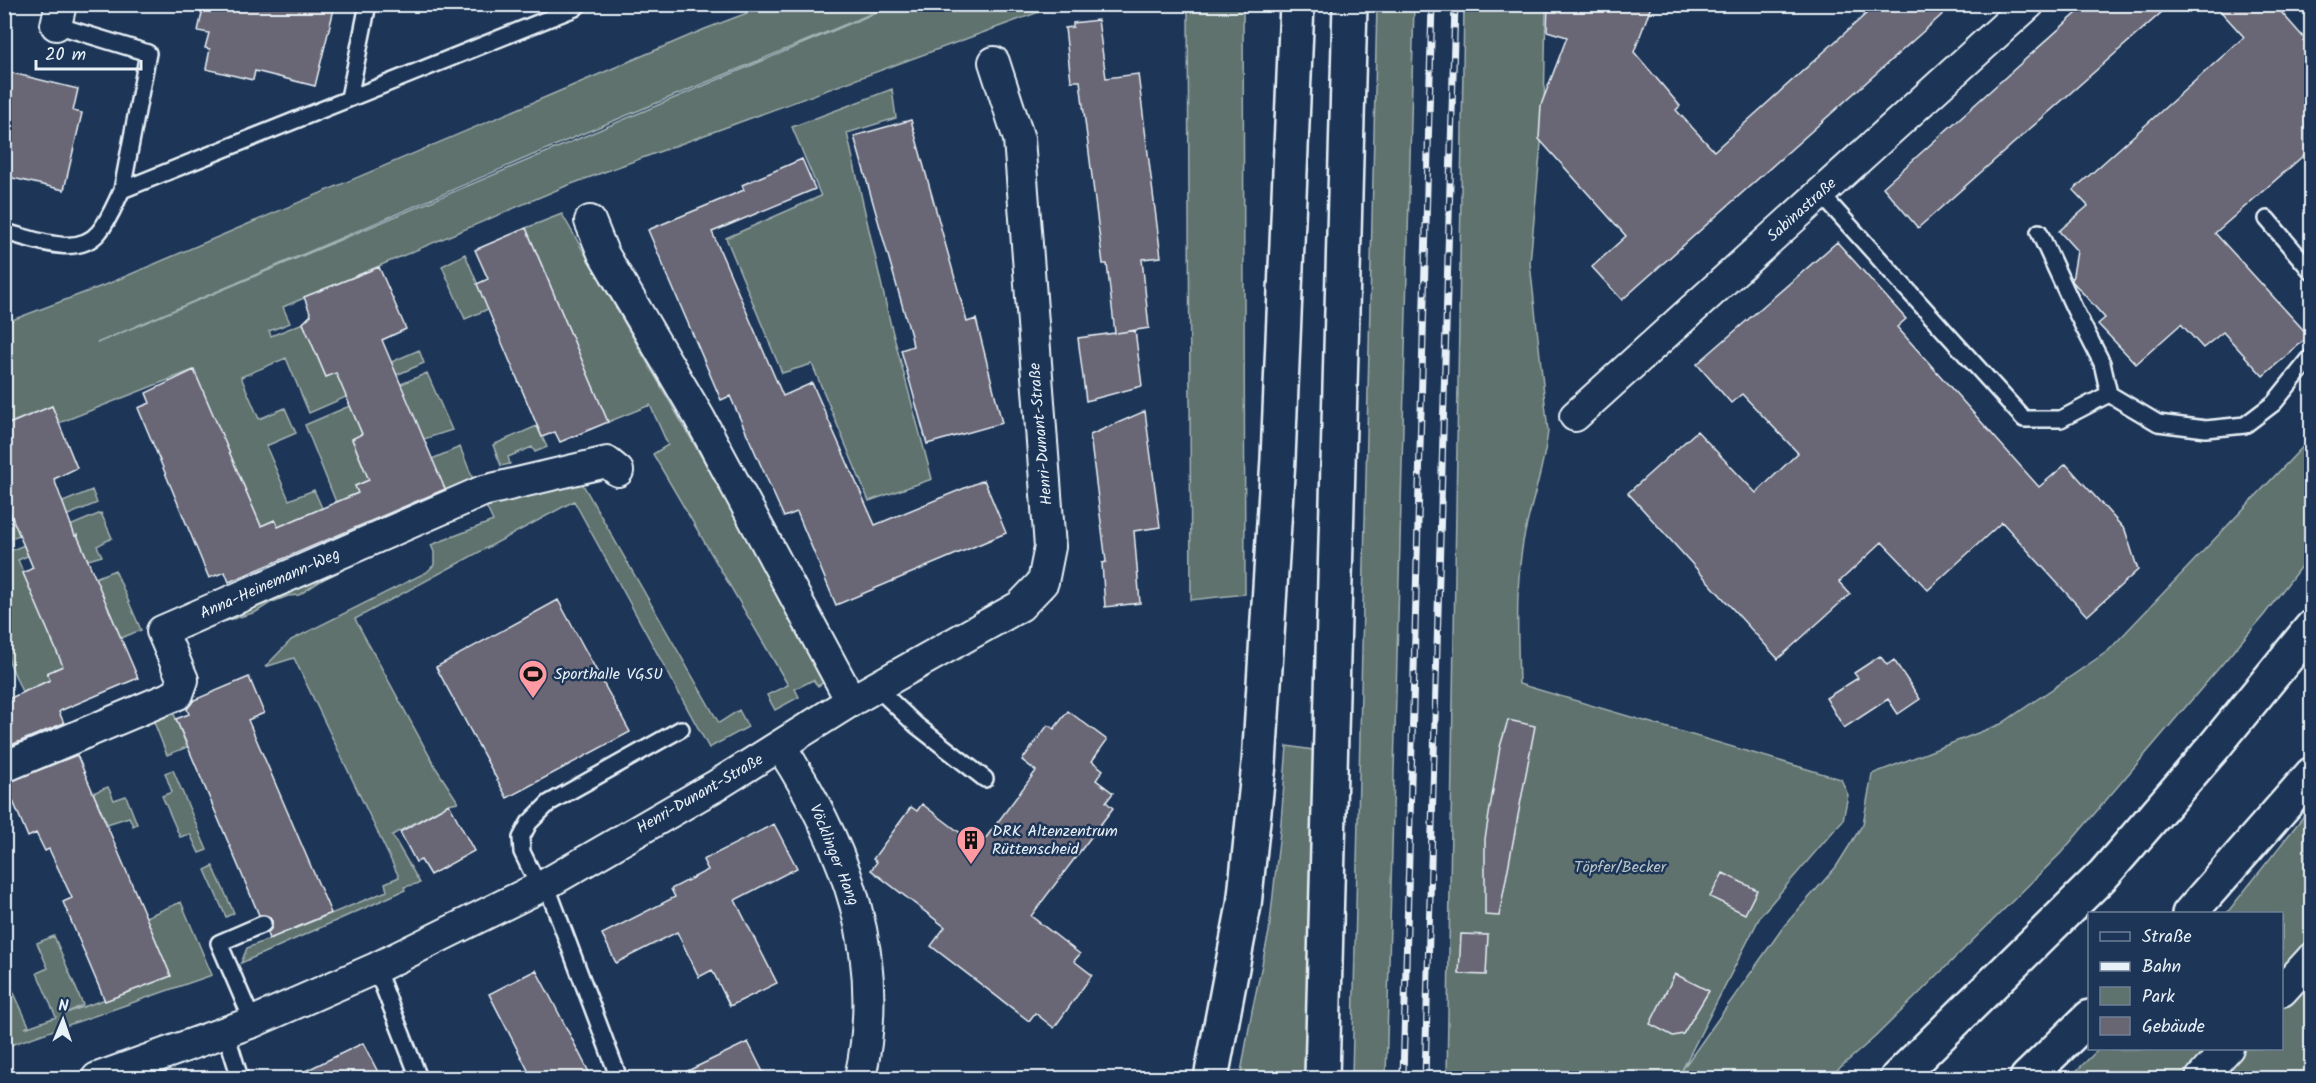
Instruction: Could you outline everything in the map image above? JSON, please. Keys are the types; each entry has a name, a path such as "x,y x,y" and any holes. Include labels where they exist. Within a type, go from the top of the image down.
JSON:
{"highway":[{"path":"1211,1078 1244,905 1259,764 1278,459 1297,4"},
{"path":"1322,1078 1350,4"},
{"path":"1897,1078 2104,874 2213,748 2312,627"},
{"path":"2191,912 2312,774"},
{"path":"2027,1078 2088,1019"}],"street":[{"name":"Sabinastraße","path":"1575,416 2029,4"},
{"name":"Henri-Dunant-Straße","path":"98,1078 239,1027 376,968 543,885 781,747 863,693 1020,606 1043,582 1050,547 1019,139 994,62"},
{"path":"590,221 603,253 863,693"},
{"name":"Anna-Heinemann-Weg","path":"4,767 178,694 183,680 162,631 483,491 607,462 618,471"},
{"name":"Vöcklinger Hang","path":"781,747 806,786 844,869 864,938 869,974 870,1008 867,1046 861,1078"},
{"path":"2283,990 2312,958"},
{"path":"2200,1078 2226,1050"}],"lane":[{"path":"349,98 368,4"},
{"path":"122,190 575,8 579,4"},
{"path":"4,232 66,246 80,245 98,233 122,190 147,53 58,15"},
{"path":"1820,193 2024,419 2061,419 2109,394"},
{"path":"2267,219 2312,272"},
{"path":"2039,232 2075,310 2103,363 2109,394 2158,423 2206,429 2246,425 2274,403 2312,356"},
{"path":"863,693 916,725 985,779"},
{"path":"616,1078 617,1073 543,885 522,852 521,838 529,823 549,803 681,729"},
{"path":"240,1078 239,1027 219,943 263,924"},
{"path":"376,968 419,1078"}],"green space":[{"path":"768,5 892,5 582,134 97,343 894,5 1058,5 566,186 283,307 290,323 269,331 271,336 303,323 326,377 342,370 348,381 419,350 424,363 309,413 286,358 241,377 259,419 285,408 296,433 266,446 289,500 314,490 322,508 278,527 274,520 261,526 193,370 59,423 52,406 5,425 4,323 110,283 705,29"},
{"path":"1188,5 1243,5 1245,594 1191,600"},
{"path":"1377,5 1414,5 1386,1078 1352,1078"},
{"name":"Töpfer/Becker","path":"1464,5 1546,5 1544,111 1530,263 1548,431 1520,560 1519,684 1841,779 1848,795 1843,820 1761,915 1682,1070 1784,926 1836,867 1863,824 1872,774 2001,724 2108,651 2311,438 2311,553 2264,615 2061,853 1875,1037 1828,1078 1447,1078"},
{"path":"892,89 896,118 847,133 890,322 932,479 869,501 812,364 782,373 726,238 821,196 792,127"},
{"path":"562,214 829,679 818,686 813,680 795,689 799,697 775,710 767,695 788,685 653,454 668,445 650,405 608,422 526,228"},
{"path":"465,254 488,309 465,319 442,266"},
{"path":"427,373 452,430 424,439 355,417 362,434 352,439 369,480 355,486 358,493 336,502 305,425"},
{"path":"537,426 547,447 535,452 532,447 508,457 510,464 501,466 493,445"},
{"path":"460,447 473,479 445,491 432,459"},
{"path":"582,483 719,723 739,710 748,727 709,748 574,501 355,619 436,768 458,802 449,804 392,835 420,883 404,887 405,890 241,963 247,948 387,891 385,883 399,877 294,658 265,667 291,640 427,572 434,565 434,552 431,545 493,521 486,506"},
{"path":"92,490 97,503 5,541 5,526"},
{"path":"101,513 112,538 97,546 102,556 88,560 77,535 18,560 63,666 47,673 50,680 22,692 4,649 5,553"},
{"path":"345,562 341,571 299,595 288,596 256,612 226,621 224,616"},
{"path":"115,570 141,630 121,638 95,578"},
{"path":"172,709 187,747 167,755 152,717"},
{"path":"1287,746 1313,750 1306,1078 1240,1078 1269,932"},
{"path":"173,770 207,850 199,853 190,834 180,837 162,796 172,792 165,773"},
{"path":"108,787 114,800 126,796 137,824 133,826 129,817 107,824 93,793"},
{"path":"2311,807 2311,943 2283,976 2283,912 2228,912"},
{"path":"213,866 234,913 226,917 205,870"},
{"path":"181,902 212,975 5,1047 4,971 29,1026 25,1028 56,1017 37,973 48,968 37,943 54,936 83,1005 66,1013 171,976 146,917"},
{"path":"2311,969 2311,1078 2214,1078 2240,1050 2283,1050 2283,1002"},
{"path":"2098,1050 2215,1050 2188,1078 2069,1078"}],"building":[{"path":"204,4 316,4 334,9 315,86 255,71 253,80 206,69 210,49 205,48 209,33 198,31"},
{"path":"1548,4 1652,4 1634,52 1680,106 1676,110 1714,151 1877,4 1954,4 1622,300 1592,267 1626,236 1539,139 1541,105 1567,37 1547,31"},
{"path":"2087,4 2171,4 1918,228 1883,187"},
{"path":"2214,4 2274,4 2312,47 2312,148 2215,233 2309,336 2263,376 2223,332 2203,348 2181,324 2136,364 2098,324 2105,318 2072,281 2077,251 2059,231 2088,206 2073,190 2244,37"},
{"path":"1098,20 1106,78 1138,74 1161,257 1142,259 1149,328 1135,330 1142,386 1086,401 1078,338 1115,333 1107,264 1103,264 1080,81 1071,81 1065,28 1073,27 1073,23"},
{"path":"4,71 78,89 73,111 82,113 64,190 4,176"},
{"path":"911,120 967,322 976,319 1002,423 927,444 901,350 913,346 911,336 854,136"},
{"path":"802,159 815,189 712,232 783,396 812,383 875,525 984,480 1006,533 836,605 797,512 784,517 730,396 721,400 648,230 744,190 742,185"},
{"path":"526,228 608,422 560,442 555,432 542,437 477,284 488,279 475,250"},
{"path":"1837,242 1906,319 1897,327 2039,487 2066,464 2125,530 2138,570 2087,616 2002,522 1928,590 1882,542 1839,582 1850,594 1778,659 1628,493 1697,431 1756,493 1798,453 1742,394 1731,403 1697,364"},
{"path":"379,267 406,329 382,340 445,489 229,582 225,572 209,578 138,408 150,403 146,393 194,370 261,526 275,520 278,527 358,493 355,486 369,480 352,439 362,434 336,373 326,377 303,323 311,315 304,297"},
{"path":"52,406 77,468 54,479 75,536 77,535 138,678 62,710 59,712 64,723 4,748 4,701 50,680 47,673 63,666 23,573 33,568 4,498 4,426"},
{"path":"1145,411 1160,527 1134,531 1140,603 1105,607 1102,563 1106,562 1090,435"},
{"name":"Sporthalle VGSU","path":"558,600 630,732 507,798 436,667"},
{"path":"1880,656 1887,665 1894,660 1920,699 1898,714 1888,699 1844,728 1826,698 1858,678 1854,673"},
{"path":"249,677 264,713 248,720 331,913 269,939 267,933 271,929 272,921 268,916 259,915 176,719 189,714 187,709 194,700"},
{"name":"DRK Altenzentrum Rüttenscheid","path":"1068,711 1107,740 1092,761 1103,770 1096,780 1113,793 1106,802 1113,808 1031,916 1080,954 1074,961 1092,975 1054,1028 1035,1013 1029,1021 931,946 945,927 871,870 877,862 873,859 911,807 917,811 922,804 979,847 1036,771 1022,760 1048,725 1054,729"},
{"path":"1508,720 1535,726 1499,916 1485,915 1485,839 1500,747"},
{"path":"77,755 171,976 105,1001 63,902 72,898 49,849 45,851 36,833 28,837 13,801 4,804 4,784"},
{"path":"449,804 474,851 430,875 421,860 416,862 400,832"},
{"path":"774,824 797,868 735,900 777,983 730,1006 712,970 699,977 677,932 616,963 602,934 675,897 671,889 708,870 703,860"},
{"path":"1723,873 1757,890 1745,914 1710,897"},
{"path":"1461,934 1488,935 1486,975 1459,974"},
{"path":"536,970 592,1078 532,1078 489,994"},
{"path":"1675,974 1709,991 1683,1034 1673,1036 1650,1024"},
{"path":"748,1042 766,1078 673,1078"},
{"path":"363,1043 381,1078 291,1078"}],"railway":[{"path":"1403,1078 1432,4"},
{"path":"1425,1078 1455,4"}],"place":[{"name":"Sporthalle VGSU","path":"533,700"},
{"name":"DRK Altenzentrum Rüttenscheid","path":"971,866"}]}
